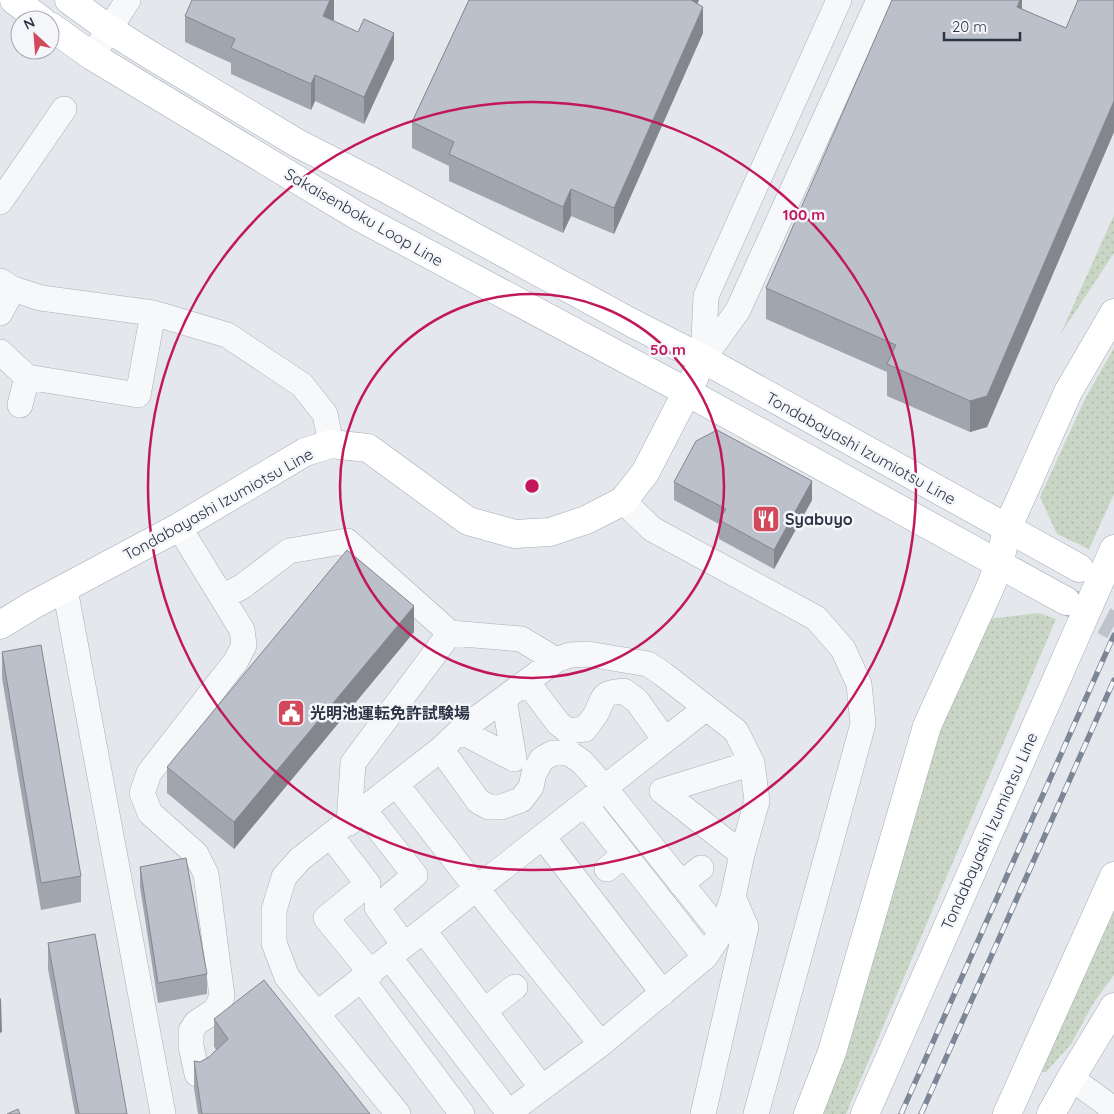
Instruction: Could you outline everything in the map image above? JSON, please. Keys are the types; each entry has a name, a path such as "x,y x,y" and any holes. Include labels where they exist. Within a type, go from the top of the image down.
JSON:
{"main road":[{"path":"14,0 28,10"},
{"name":"Sakaisenboku Loop Line","path":"69,0 109,29 298,143 381,186 634,324 703,359"},
{"name":"Sakaisenboku Loop Line","path":"60,33 92,56 361,218 686,392"},
{"path":"808,1114 832,1052 927,726 990,590 999,565 1007,529 1068,392 1114,313"},
{"name":"Tondabayashi Izumiotsu Line","path":"0,625 33,605 179,527 305,452 331,444 368,448 468,521 515,534 550,532 586,520 623,501 645,473 703,359 1079,568"},
{"path":"686,392 1066,601"},
{"name":"Tondabayashi Izumiotsu Line","path":"865,1114 1114,548"},
{"path":"1007,1114 1114,876"},
{"path":"1051,1114 1114,1007"}],"street":[{"path":"92,56 128,0"},
{"path":"703,359 706,296 839,0"},
{"path":"703,359 738,310 879,0"},
{"path":"0,202 64,109"},
{"path":"0,313 7,285 42,298 152,313 226,335 302,386 325,414 331,444"},
{"path":"0,352 27,377 138,395 152,313"},
{"path":"20,405 27,377"},
{"path":"623,501 652,529 816,618 843,649 859,684 863,724 756,1114"},
{"path":"179,527 242,630 244,645 236,661 149,773 142,793 150,812 196,854 206,874 222,996 216,1010 196,1023 191,1031 191,1046 197,1074"},
{"path":"223,597 243,586 289,551 347,541 450,633 521,639 556,660"},
{"path":"65,589 163,1114"},
{"path":"450,633 353,763 348,823 368,884 326,918 462,1114"},
{"path":"348,823 415,875 377,907 396,951 508,1113 601,1044 705,957 721,933 733,897 742,854 757,801 752,762 736,731 648,664 588,654 570,655 556,660 460,731 441,749 300,859 284,877 274,910 274,943 287,977 398,1114"},
{"path":"527,682 558,722 568,731 585,728 597,713 602,699 610,692 624,691 637,701 665,740"},
{"path":"460,731 514,759 504,699"},
{"path":"317,1014 706,708"},
{"path":"441,749 478,801 489,807 501,807 521,800 531,787 534,773 542,759 554,753 569,753 582,762 605,788 721,933"},
{"path":"742,854 662,792 752,762"},
{"path":"396,784 601,1044"},
{"path":"584,804 616,862 705,957"},
{"path":"543,837 663,993"},
{"path":"681,884 701,868"},
{"path":"703,1114 746,927 733,897"},
{"path":"424,931 542,1088"},
{"path":"484,1011 515,987"},
{"path":"1071,1078 1108,1105"}],"green space":[{"path":"1114,215 1114,253 1060,335"},
{"path":"1114,348 1114,494 1089,549 1057,534 1040,497 1085,399"},
{"path":"1039,613 1056,619 846,1114 823,1114 851,1036 941,715 988,619"},
{"path":"1114,903 1114,975 1094,1002 1071,1044 1046,1072 1037,1072"}],"building":[{"path":"192,0 330,0 323,16 358,32 364,19 394,33 364,97 315,75 311,84 231,48 235,39 185,16"},
{"path":"469,0 691,0 703,7 614,208 571,189 563,207 449,154 454,142 412,122"},
{"path":"892,0 1020,0 1017,7 1066,28 1078,0 1114,0 1114,101 987,396 970,401 887,364 896,345 766,288"},
{"path":"717,430 812,481 774,550 719,520 726,509 674,482 696,441"},
{"name":"光明池運転免許試験場","path":"347,550 414,606 234,822 167,767"},
{"path":"41,645 81,876 41,883 2,652"},
{"path":"186,858 207,974 158,983 140,867"},
{"path":"95,934 127,1114 79,1114 48,943"},
{"path":"264,980 370,1114 202,1114 194,1061 200,1062 209,1057 228,1039 214,1019"},
{"path":"18,1109 20,1114 7,1114"}],"tunnel":[{"path":"1067,601 1114,626"}],"railway":[{"path":"901,1114 1114,635"},
{"path":"921,1114 1114,680"}],"place":[{"name":"Syabuyo","path":"766,519"},
{"name":"光明池運転免許試験場","path":"291,713"}]}
